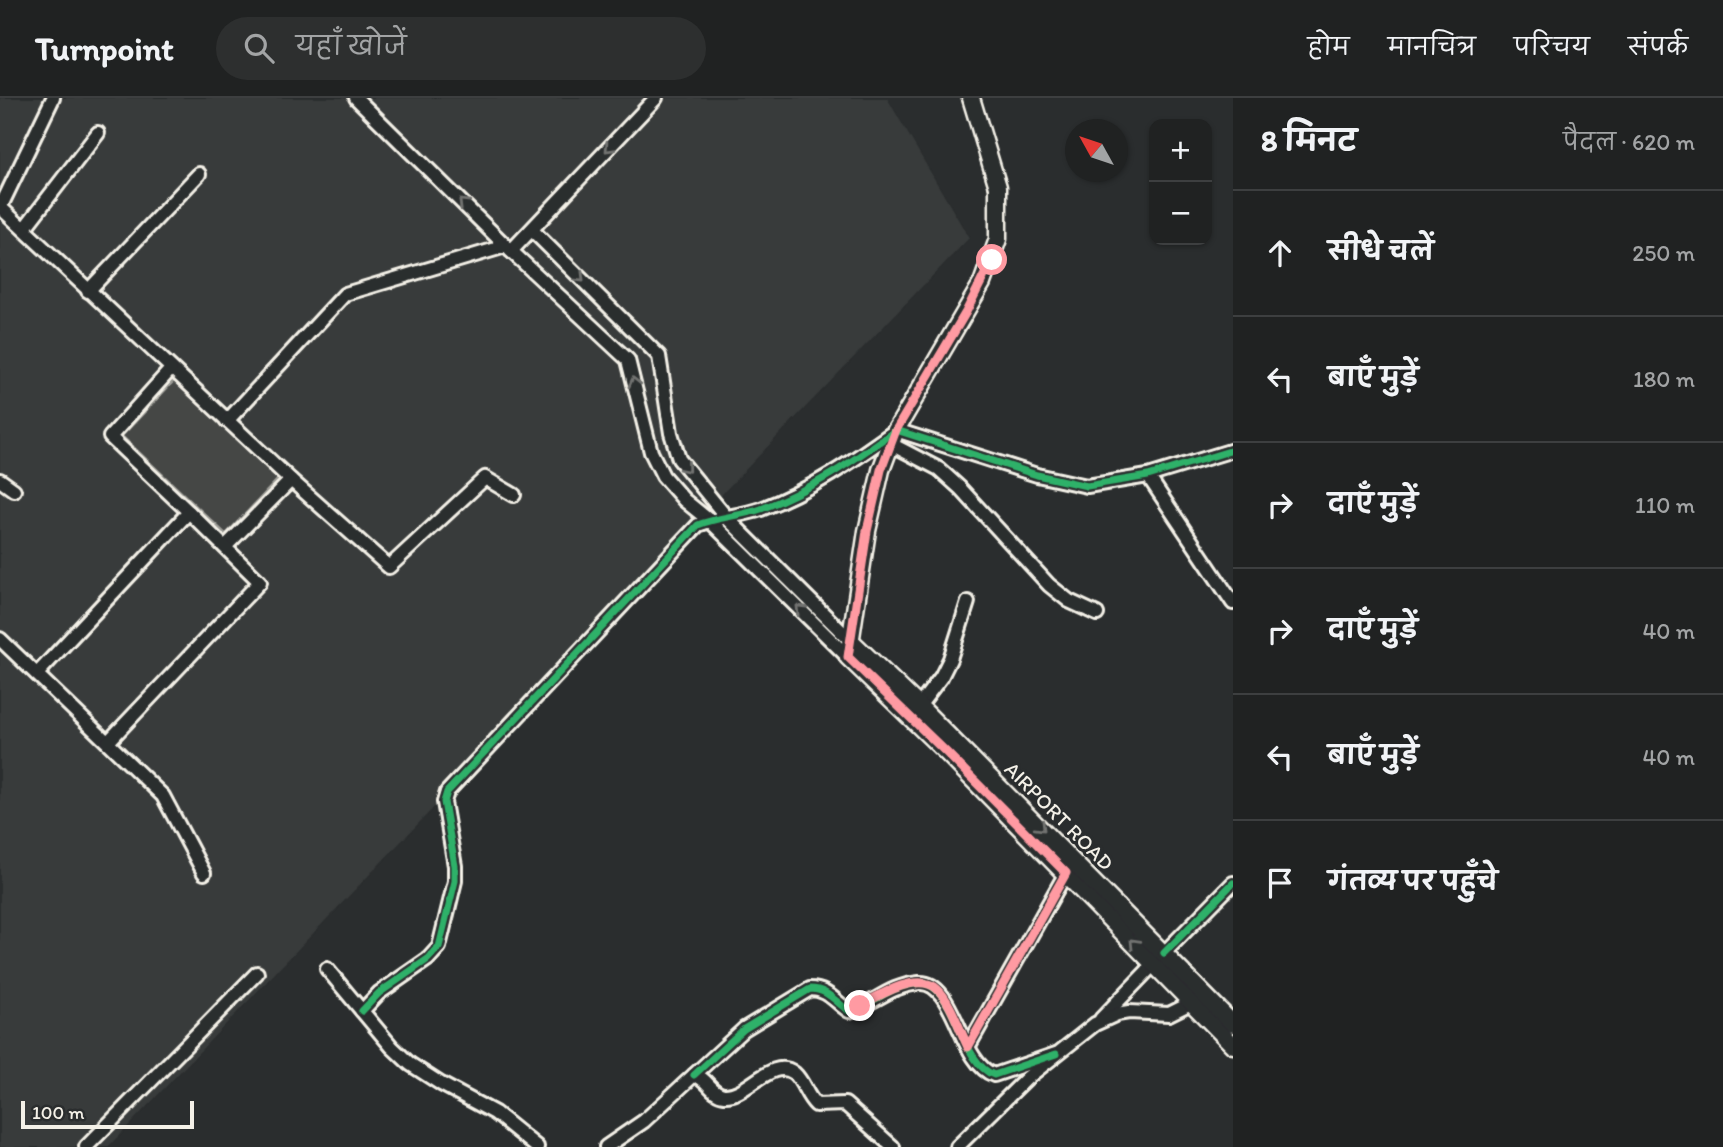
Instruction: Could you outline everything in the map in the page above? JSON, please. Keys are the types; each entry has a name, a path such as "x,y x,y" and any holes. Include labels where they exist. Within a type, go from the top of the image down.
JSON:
{"main road":[{"path":"971,98 998,187 998,239 982,283 894,437 881,470 859,579 850,650 1066,873 1159,958"},
{"name":"AIRPORT ROAD","path":"850,650 919,706 1199,999 1233,1024"},
{"path":"1199,999 1233,1045"}],"street":[{"path":"53,98 0,207 227,421 389,567 485,478 514,495"},
{"path":"356,98 628,360 651,452 663,476 684,500 850,650"},
{"path":"227,421 345,294 509,248 532,230 656,98"},
{"path":"24,229 98,133"},
{"path":"88,291 199,174"},
{"path":"532,230 659,356 671,433 679,459 727,518 850,650"},
{"path":"108,743 260,582 110,436 171,369"},
{"path":"894,437 939,469 1059,594 1097,614"},
{"path":"362,1011 379,993 428,959 439,947 455,881 456,866 444,802 447,792 698,525 757,510 809,488 894,437 1074,485 1111,483 1148,475 1233,450"},
{"path":"1148,475 1233,603"},
{"path":"0,480 14,490"},
{"path":"225,547 291,480"},
{"path":"37,674 189,512"},
{"path":"919,706 946,668 968,603"},
{"path":"0,639 163,796 204,873"},
{"path":"968,1047 1066,873"},
{"path":"957,1147 1027,1078 1096,1024 1233,883"},
{"path":"327,969 410,1064 495,1113 537,1147"},
{"path":"86,1147 257,974"},
{"path":"606,1147 645,1121 744,1029 810,989 826,992 849,1011 894,988 922,982 930,984 943,997 980,1067 994,1075 1056,1054"},
{"path":"1096,1024 1117,1014 1129,1012 1169,1014 1199,999"},
{"path":"694,1075 701,1076 722,1096 732,1095 772,1072 782,1069 792,1071 816,1105 845,1104 893,1147"}],"shaded area":[{"path":"0,98 887,98 969,238 723,493 701,529 108,1147 0,1147"},
{"path":"174,381 278,479 226,534 122,436"}],"cycle path":[{"path":"362,1011 379,993 428,959 439,947 455,881 444,802 447,792 698,525 761,509 797,493 848,464 896,430 1037,475 1087,486 1148,476 1233,450"},
{"path":"1164,953 1233,883"},
{"path":"694,1075 744,1029 810,989 827,994 849,1011 898,988 919,983 931,986 941,994 973,1055 982,1067 994,1075 1056,1054"}],"route":[{"path":"860,1006 894,988 922,982 930,984 943,997 968,1047 1066,873 848,657 867,531 881,470 896,430 966,312 992,260"}]}
